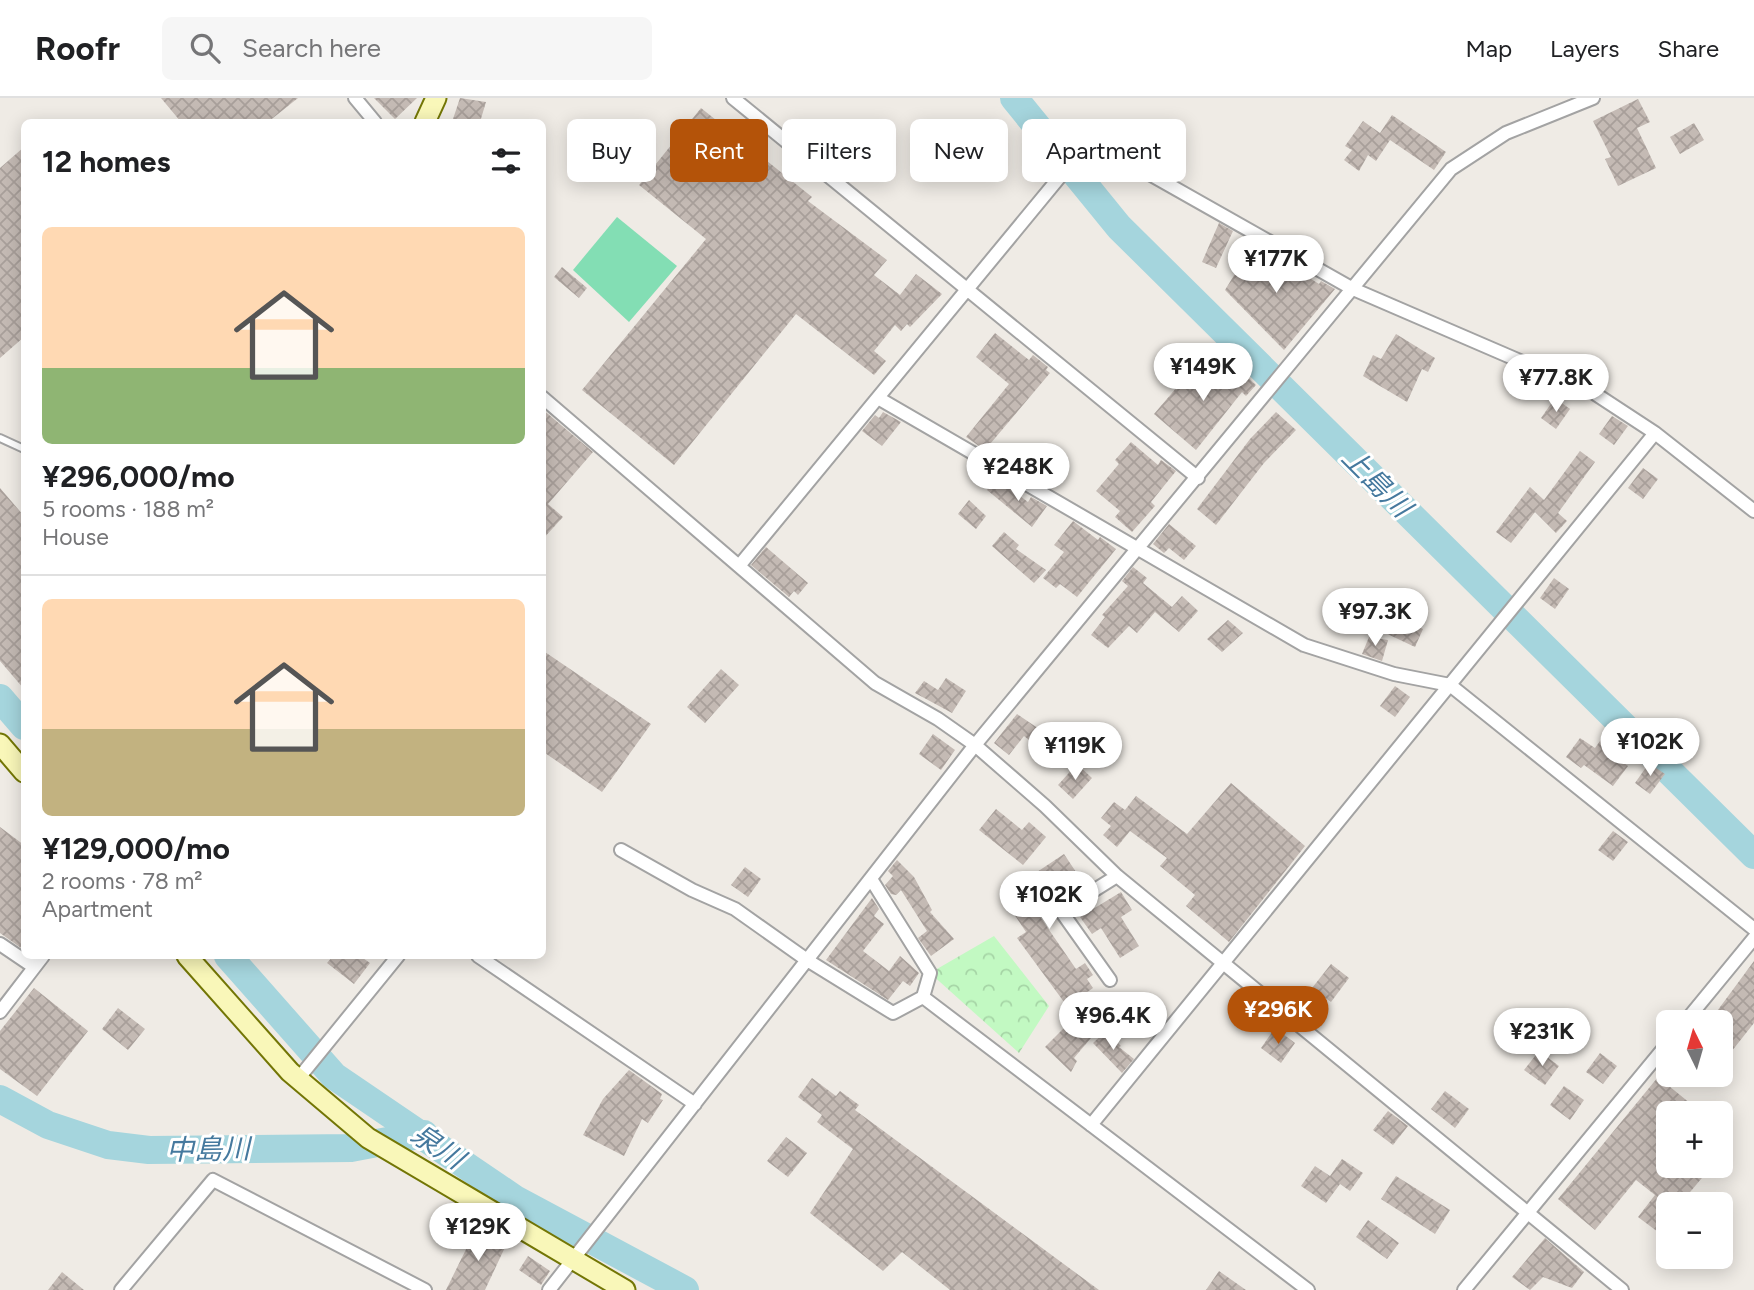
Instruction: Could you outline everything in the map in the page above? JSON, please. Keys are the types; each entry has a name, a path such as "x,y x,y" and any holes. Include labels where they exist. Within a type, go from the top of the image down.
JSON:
{"street":[{"path":"355,98 372,119"},
{"path":"426,119 436,98"},
{"path":"733,98 1198,478"},
{"path":"549,1290 975,745 1451,169 1506,133 1592,98"},
{"path":"739,566 1063,173 1084,154 1099,149 1109,151 1353,289 1594,393 1655,433 1754,511"},
{"path":"878,398 1304,645 1394,674 1450,685 1754,929"},
{"path":"546,400 875,683 938,719 975,745 1045,806 1117,876 1622,1290"},
{"path":"1091,1125 1655,433"},
{"path":"0,744 21,768"},
{"path":"621,850 692,890 735,909 807,960 893,1013 923,997 930,973 871,879"},
{"path":"1110,980 1061,911 1117,876"},
{"path":"1695,1010 1754,938"},
{"path":"0,944 21,958"},
{"path":"22,959 34,967"},
{"path":"0,1012 41,959"},
{"path":"190,959 298,1078 368,1138 625,1290"},
{"path":"298,1078 396,959"},
{"path":"482,959 695,1104"},
{"path":"923,997 1308,1290"},
{"path":"1464,1290 1656,1058"},
{"path":"121,1290 213,1180 425,1290"}],"lane":[{"path":"0,438 21,448"}],"green space":[{"path":"617,217 677,266 629,322 573,270"},
{"path":"994,936 1049,1006 1019,1053 930,973"}],"building":[{"path":"161,98 298,98 272,119 178,119"},
{"path":"374,98 417,98 395,119"},
{"path":"460,98 486,102 481,119 453,119"},
{"path":"1638,99 1650,122 1637,128 1656,168 1618,186 1605,159 1611,157 1593,121"},
{"path":"701,108 715,119 692,119"},
{"path":"1392,115 1446,152 1434,170 1390,140 1376,161 1368,155 1359,171 1344,160 1352,150 1345,146 1363,121 1380,133"},
{"path":"1694,123 1704,140 1680,154 1670,137"},
{"path":"670,146 670,182 768,182 768,162 782,173 782,182 793,182 812,197 808,201 887,260 874,275 900,295 916,274 942,294 910,327 907,324 901,331 895,325 874,351 886,361 874,375 796,314 674,465 582,390 706,239 639,185 641,182 656,182 656,164"},
{"path":"21,150 21,340 0,358 0,168"},
{"path":"1219,223 1233,231 1216,268 1202,262"},
{"path":"1254,243 1319,284 1321,281 1335,289 1284,350 1225,290"},
{"path":"562,267 587,288 579,298 554,277"},
{"path":"995,333 1029,360 1033,355 1048,367 1046,370 1050,373 985,450 966,437 1009,384 976,357"},
{"path":"1396,334 1435,358 1428,372 1422,369 1407,402 1363,376 1373,355 1381,359"},
{"path":"1229,360 1256,385 1246,396 1242,392 1196,450 1154,414 1189,373 1208,383"},
{"path":"1555,398 1570,409 1556,429 1541,418"},
{"path":"546,412 593,452 548,504 563,517 546,536"},
{"path":"883,412 901,422 882,446 862,431 875,415 879,418"},
{"path":"1276,412 1296,430 1264,463 1216,525 1197,509 1250,439"},
{"path":"1612,416 1628,426 1614,445 1599,434"},
{"path":"1131,442 1158,465 1161,460 1176,471 1151,502 1155,506 1132,532 1115,517 1120,511 1096,491 1119,464 1115,460"},
{"path":"1580,451 1595,462 1558,513 1567,521 1556,533 1535,512 1511,543 1496,532 1530,487 1544,500"},
{"path":"1643,468 1658,479 1643,499 1628,488"},
{"path":"996,478 1028,502 1031,497 1047,506 1032,527 987,490"},
{"path":"0,488 21,512 21,686 0,661"},
{"path":"969,500 986,516 976,529 958,514"},
{"path":"1073,521 1098,540 1100,537 1116,549 1077,597 1060,584 1056,588 1043,578 1064,552 1054,545"},
{"path":"1169,524 1196,546 1184,560 1169,548 1164,553 1153,544"},
{"path":"1004,532 1019,545 1016,549 1046,570 1034,583 992,546"},
{"path":"766,547 808,583 798,595 794,591 789,597 751,565"},
{"path":"1133,567 1147,578 1143,583 1172,607 1182,596 1198,611 1179,632 1155,612 1137,633 1129,626 1108,648 1091,635 1105,617 1102,615 1128,586 1122,581"},
{"path":"1554,578 1569,589 1555,609 1540,598"},
{"path":"1390,614 1423,629 1415,647 1381,631"},
{"path":"1228,620 1243,633 1222,652 1207,639"},
{"path":"1369,637 1388,640 1382,661 1362,654"},
{"path":"546,653 651,724 602,792 546,754"},
{"path":"721,669 739,685 705,723 687,707"},
{"path":"946,678 966,691 952,713 915,693 924,681 938,690"},
{"path":"1395,686 1410,697 1395,717 1380,706"},
{"path":"1017,714 1048,735 1038,747 1024,736 1009,755 994,743"},
{"path":"1610,727 1625,739 1613,755 1628,766 1613,786 1584,765 1581,768 1566,757 1580,738 1595,748"},
{"path":"933,734 955,750 941,770 919,754"},
{"path":"1649,763 1665,774 1650,794 1635,783"},
{"path":"1077,764 1092,778 1073,799 1058,785"},
{"path":"1231,783 1305,846 1229,942 1186,906 1195,895 1160,866 1167,858 1130,831 1117,847 1103,835 1111,826 1101,818 1114,802 1125,810 1136,796 1187,834"},
{"path":"996,809 1022,830 1029,822 1046,837 1023,865 979,830"},
{"path":"0,827 21,843 21,948 0,933"},
{"path":"1613,831 1628,842 1613,861 1598,850"},
{"path":"1064,854 1076,872 1061,882 1069,895 1059,902 1054,894 1034,908 1076,969 1085,963 1093,975 1087,979 1093,988 1083,995 1079,992 1064,1002 1017,938 1026,932 1006,902 1040,879 1034,874"},
{"path":"897,860 914,877 932,910 930,912 954,939 931,956 918,938 927,931 901,890 896,895 891,894 885,885 893,876 888,871"},
{"path":"745,867 761,879 748,897 731,885"},
{"path":"1121,892 1132,910 1121,917 1139,946 1120,958 1101,928 1092,934 1080,917"},
{"path":"872,898 879,909 874,916 884,924 863,951 889,971 900,956 919,973 910,986 903,981 888,1000 826,960"},
{"path":"330,959 364,959 370,963 354,984 327,963"},
{"path":"1754,961 1754,1023 1733,1050 1733,1010 1718,1010"},
{"path":"1331,964 1349,978 1331,1002 1312,988"},
{"path":"34,988 88,1031 37,1096 0,1069 0,1031"},
{"path":"118,1008 145,1029 128,1050 102,1029"},
{"path":"1072,1020 1091,1038 1074,1058 1077,1061 1071,1072 1045,1047"},
{"path":"1275,1028 1295,1043 1281,1063 1261,1048"},
{"path":"1106,1031 1121,1046 1119,1047 1134,1059 1122,1073 1093,1043"},
{"path":"1539,1051 1559,1066 1545,1085 1524,1070"},
{"path":"1600,1053 1617,1066 1603,1084 1586,1072"},
{"path":"629,1070 662,1094 660,1099 663,1100 648,1123 642,1119 624,1156 583,1135 603,1099"},
{"path":"812,1078 836,1096 840,1091 859,1105 855,1110 1099,1290 950,1290 902,1252 883,1271 810,1213 853,1149 817,1122 822,1115 798,1097"},
{"path":"1656,1079 1656,1087 1670,1087 1687,1101 1656,1101 1656,1178 1702,1178 1690,1192 1656,1192 1656,1230 1638,1217 1655,1195 1636,1180 1595,1230 1558,1199"},
{"path":"1564,1086 1584,1100 1570,1120 1550,1105"},
{"path":"1445,1091 1469,1109 1455,1128 1431,1109"},
{"path":"1388,1111 1408,1126 1393,1145 1373,1130"},
{"path":"786,1137 807,1153 788,1177 767,1161"},
{"path":"1342,1159 1363,1173 1350,1191 1340,1184 1326,1203 1301,1186 1315,1166 1330,1176"},
{"path":"1396,1176 1450,1210 1435,1234 1381,1199"},
{"path":"1368,1220 1399,1243 1387,1259 1356,1237"},
{"path":"476,1229 507,1243 485,1290 446,1290"},
{"path":"1545,1238 1584,1272 1572,1288 1543,1277 1530,1290 1512,1277"},
{"path":"528,1256 550,1271 541,1285 519,1270"},
{"path":"1219,1271 1246,1290 1206,1290"},
{"path":"62,1272 84,1290 48,1290"}],"waterway":[{"name":"上島川","path":"1014,98 1119,227 1754,855"},
{"name":"泉川","path":"0,698 21,722"},
{"name":"泉川","path":"231,959 334,1076 515,1199 685,1290"},
{"name":"中島川","path":"0,1099 48,1125 108,1145 149,1150 351,1148 424,1134"}]}
